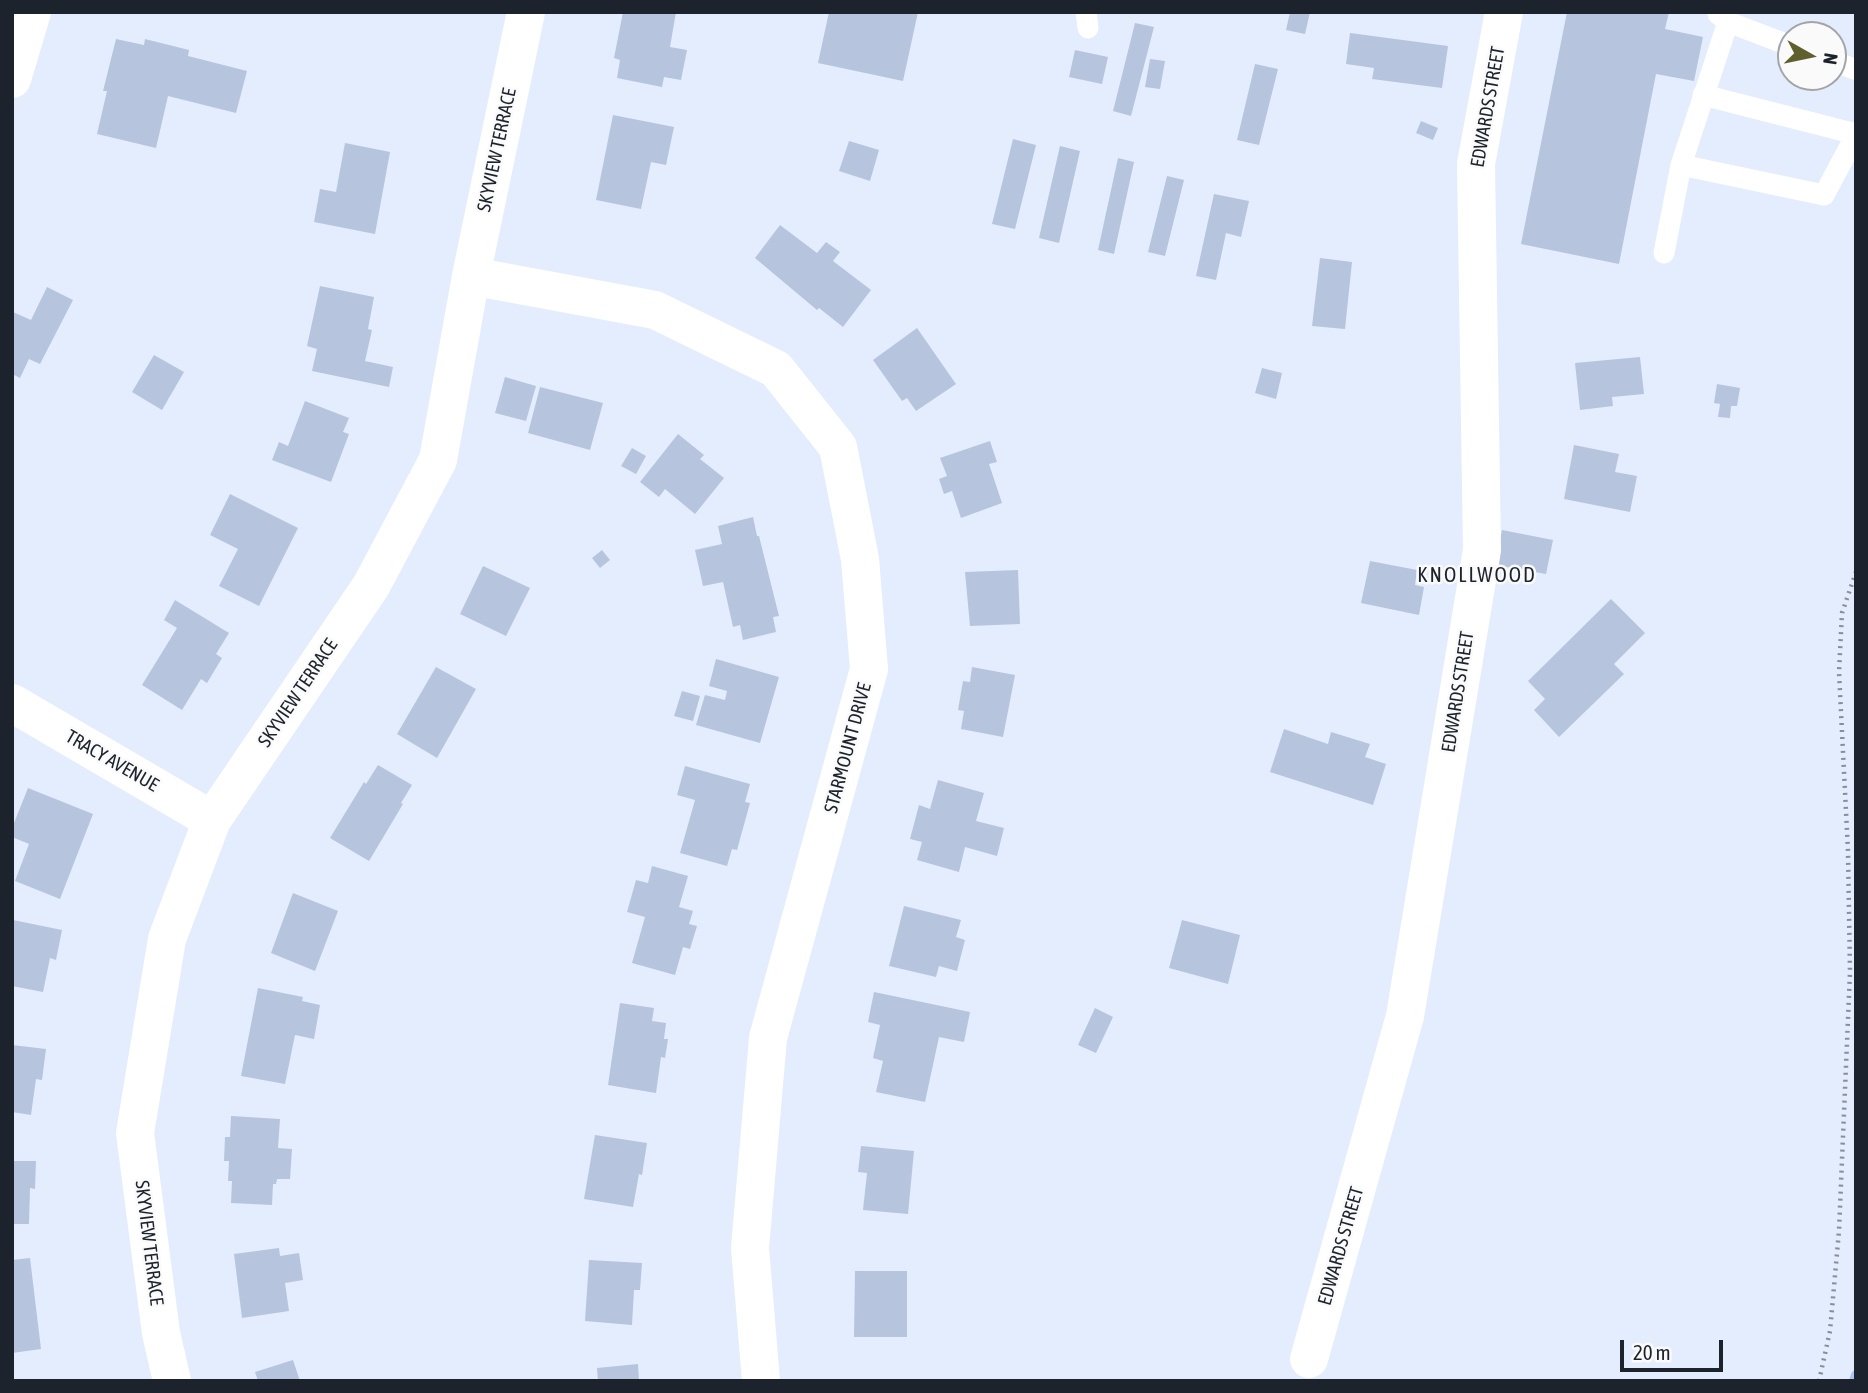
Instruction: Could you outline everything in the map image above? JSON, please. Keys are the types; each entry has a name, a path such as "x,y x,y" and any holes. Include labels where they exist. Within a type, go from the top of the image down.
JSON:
{"street":[{"path":"15,60 32,12"},
{"name":"SKYVIEW TERRACE","path":"172,1381 161,1333 135,1132 167,939 212,820 371,586 438,460 471,276 526,12"},
{"name":"EDWARDS STREET","path":"1310,1359 1405,1016 1482,550 1476,164 1504,12"},
{"name":"STARMOUNT DRIVE","path":"471,276 655,310 776,369 838,447 860,559 869,670 768,1038 750,1248 761,1381"},
{"name":"TRACY AVENUE","path":"12,703 212,820"}],"lane":[{"path":"1664,253 1681,165 1703,95 1722,17 1777,40"},
{"path":"1681,165 1824,195 1856,135 1703,95"}],"path":[{"path":"1819,1381 1830,1331 1840,1218 1850,972 1848,851 1839,672 1842,613 1856,572"}],"building":[{"path":"623,12 676,12 670,47 687,50 681,80 664,77 662,87 617,78 620,60 614,58"},
{"path":"829,12 918,12 903,81 818,63"},
{"path":"1290,12 1310,12 1305,34 1286,30"},
{"path":"1567,12 1669,12 1665,29 1703,37 1694,81 1656,74 1619,264 1521,244"},
{"path":"1135,23 1154,27 1131,116 1113,111"},
{"path":"1350,33 1448,46 1442,88 1372,79 1374,68 1346,64"},
{"path":"116,39 144,45 145,39 189,50 188,56 247,71 236,113 168,96 156,148 97,134 107,91 103,91"},
{"path":"1075,50 1108,57 1102,84 1069,77"},
{"path":"1150,59 1165,61 1160,89 1145,87"},
{"path":"1255,64 1278,69 1259,145 1237,140"},
{"path":"613,115 674,127 666,165 651,162 641,209 596,200"},
{"path":"1421,121 1438,128 1433,140 1416,133"},
{"path":"1013,139 1036,145 1015,229 992,224"},
{"path":"849,141 879,150 870,181 839,171"},
{"path":"345,143 390,152 375,234 314,222 320,189 336,192"},
{"path":"1060,146 1080,151 1059,243 1039,238"},
{"path":"1118,158 1134,162 1114,254 1098,250"},
{"path":"1167,176 1184,180 1165,256 1148,252"},
{"path":"1214,194 1249,201 1241,237 1226,233 1216,280 1196,276"},
{"path":"780,225 817,253 826,242 840,252 833,261 871,290 843,327 819,308 817,310 755,258"},
{"path":"1320,258 1352,262 1345,329 1312,326"},
{"path":"320,286 374,297 368,329 372,330 365,361 393,367 389,387 312,371 317,349 307,346"},
{"path":"47,287 73,300 40,364 29,359 20,378 12,374 12,314 13,312 31,320"},
{"path":"917,328 956,384 916,411 907,398 902,401 873,360"},
{"path":"154,355 184,372 162,410 132,392"},
{"path":"1640,357 1644,394 1612,397 1613,406 1580,410 1575,363"},
{"path":"1262,368 1282,373 1276,399 1255,393"},
{"path":"505,377 536,386 526,421 495,413"},
{"path":"1717,384 1740,388 1737,406 1731,406 1730,418 1718,417 1720,404 1714,403"},
{"path":"540,387 603,403 590,450 528,433"},
{"path":"305,401 349,418 343,432 349,434 331,482 272,460 279,442 288,446"},
{"path":"678,434 704,455 700,459 724,478 695,514 665,489 659,497 640,482"},
{"path":"990,441 997,462 989,464 1002,503 961,518 952,491 944,494 939,479 947,476 940,458"},
{"path":"1574,445 1619,454 1615,472 1637,476 1630,512 1564,499"},
{"path":"632,448 646,456 636,474 621,466"},
{"path":"230,494 298,528 259,606 219,586 238,549 210,535"},
{"path":"753,517 779,616 773,617 776,632 743,640 740,625 733,627 723,582 703,586 695,550 722,544 718,526"},
{"path":"1502,530 1553,540 1546,574 1495,565"},
{"path":"602,550 610,560 600,568 592,558"},
{"path":"1370,561 1417,570 1415,585 1424,587 1419,615 1361,603"},
{"path":"483,566 530,588 506,636 460,614"},
{"path":"1018,570 1020,624 970,626 965,572"},
{"path":"1611,599 1645,633 1614,664 1624,674 1559,737 1534,710 1545,699 1528,681"},
{"path":"175,600 229,633 216,654 222,658 207,683 201,679 182,710 142,685 177,628 164,620"},
{"path":"716,659 779,677 760,743 696,725 705,695 725,700 727,691 709,686"},
{"path":"436,667 476,689 437,758 397,734"},
{"path":"972,667 1015,675 1003,737 961,729 964,711 958,710 963,681 970,682"},
{"path":"682,691 700,696 693,721 674,716"},
{"path":"1284,729 1328,744 1331,732 1370,744 1365,757 1386,764 1373,805 1270,772"},
{"path":"378,765 412,785 369,861 330,838 364,782 366,784"},
{"path":"685,766 750,784 745,802 750,803 737,850 732,849 727,866 680,853 695,800 677,795"},
{"path":"938,780 984,793 976,821 1004,828 997,856 965,847 959,872 917,860 922,842 910,839 919,805 930,809"},
{"path":"28,788 93,814 60,899 15,881 29,844 12,837 12,828"},
{"path":"652,866 688,876 679,907 693,911 689,924 697,926 690,949 683,947 675,975 632,963 645,917 627,912 636,880 648,883"},
{"path":"293,893 338,911 315,971 271,953"},
{"path":"904,906 961,920 956,937 965,940 957,971 939,966 936,977 889,966"},
{"path":"13,920 62,930 56,960 50,958 43,992 12,986"},
{"path":"1182,920 1240,935 1228,984 1169,968"},
{"path":"258,988 303,997 302,1001 320,1005 314,1039 295,1035 285,1084 241,1076"},
{"path":"874,992 970,1012 964,1042 939,1037 925,1102 876,1092 883,1061 873,1058 880,1025 868,1022"},
{"path":"620,1003 654,1008 652,1021 666,1023 664,1039 668,1039 665,1058 661,1057 656,1093 608,1085"},
{"path":"1095,1008 1113,1017 1096,1053 1078,1045"},
{"path":"12,1045 46,1049 42,1080 36,1079 31,1115 12,1112"},
{"path":"231,1116 280,1119 278,1148 292,1149 290,1179 277,1179 276,1184 273,1184 272,1205 231,1203 229,1161 224,1161 225,1137 230,1137"},
{"path":"595,1135 647,1143 633,1207 584,1199"},
{"path":"861,1146 914,1151 908,1214 863,1210 867,1173 858,1172"},
{"path":"12,1161 36,1161 35,1189 30,1188 29,1224 12,1224"},
{"path":"279,1248 280,1256 299,1253 303,1280 285,1283 289,1311 242,1318 234,1254"},
{"path":"30,1258 41,1349 12,1353 12,1260"},
{"path":"589,1260 642,1263 640,1290 634,1290 632,1325 585,1321"},
{"path":"855,1271 907,1271 907,1337 854,1337"},
{"path":"293,1360 300,1381 258,1381 255,1372"},
{"path":"638,1364 639,1381 598,1381 597,1368"}],"waterway":[{"path":"1854,1381 1856,1375"}],"district":[{"name":"KNOLLWOOD","path":"1477,575"}]}
